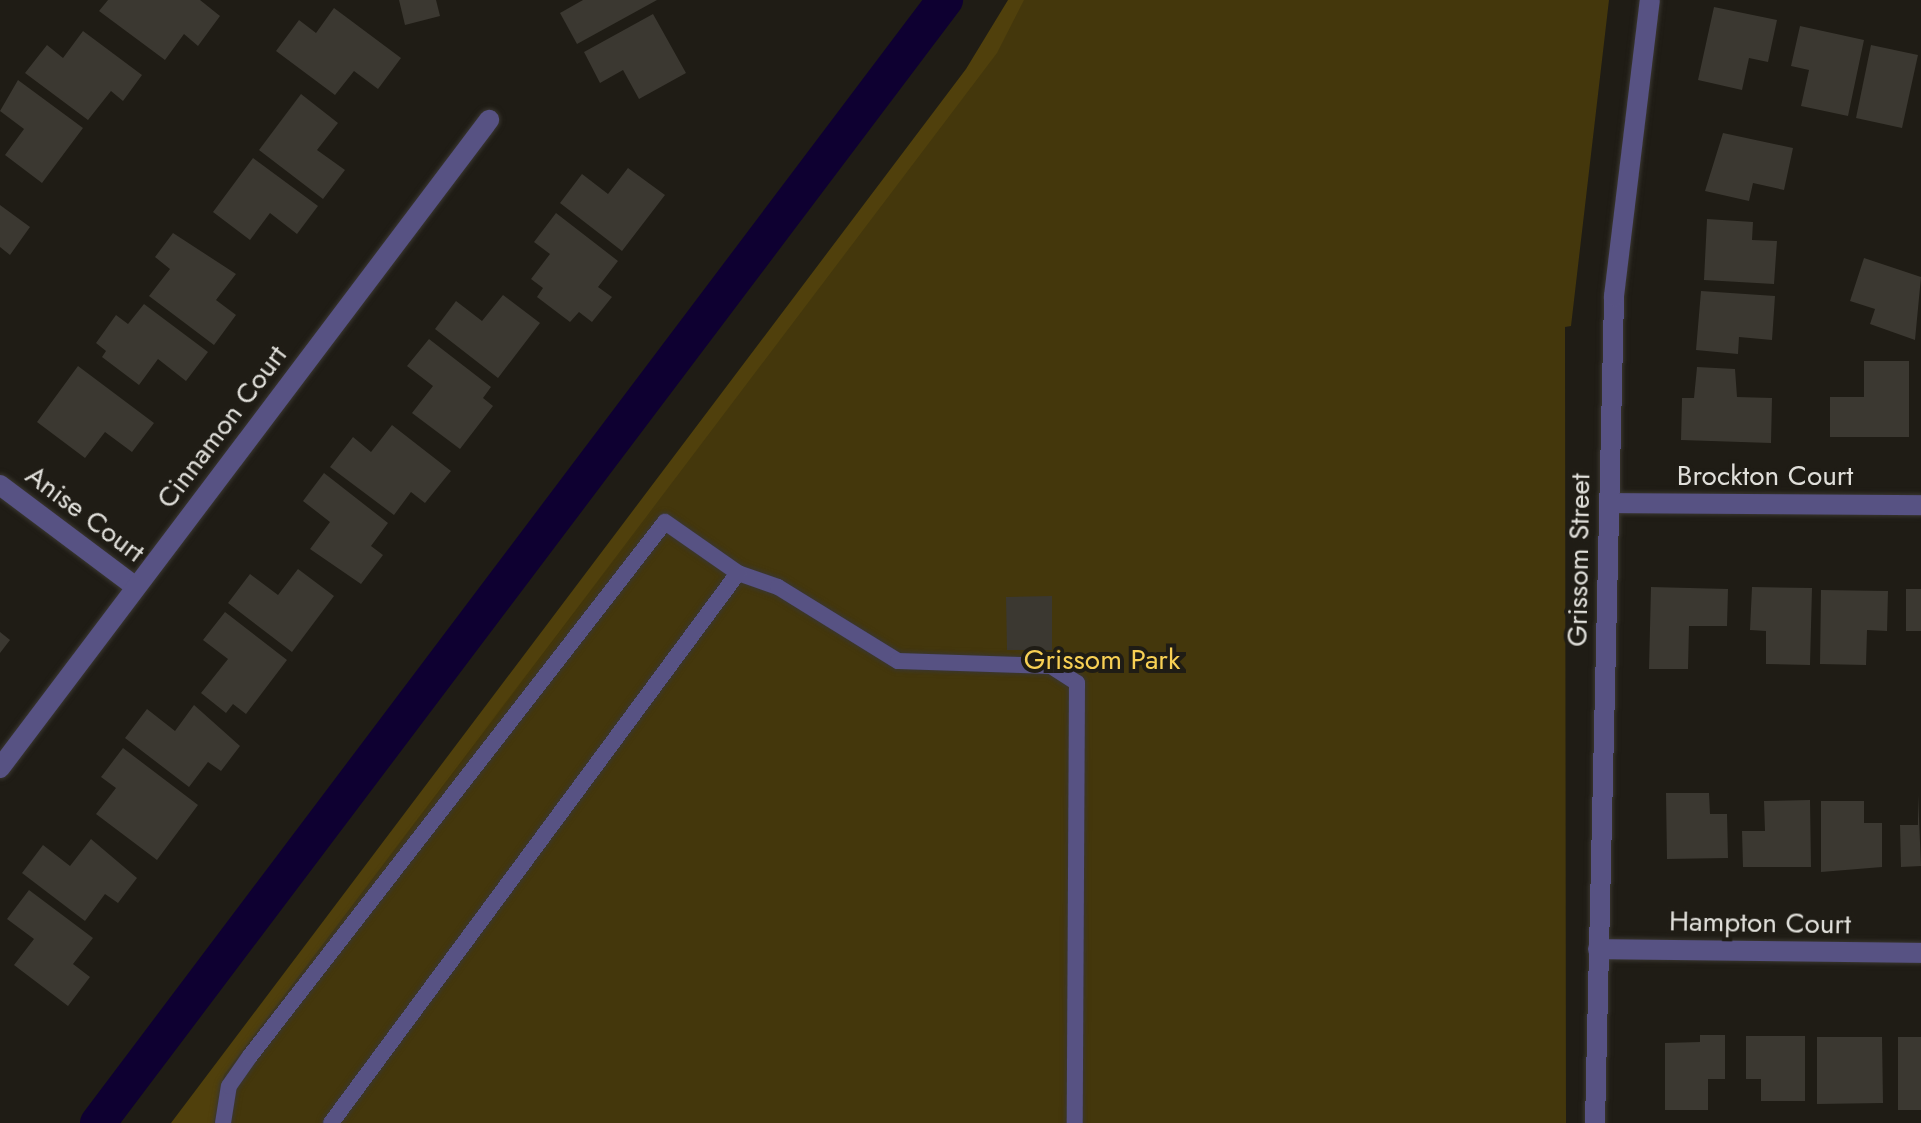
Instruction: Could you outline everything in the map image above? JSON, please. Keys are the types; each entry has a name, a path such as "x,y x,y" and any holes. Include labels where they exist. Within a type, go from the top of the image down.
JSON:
{"street":[{"name":"Grissom Street","path":"1595,1123 1615,281 1650,0"},
{"name":"Cinnamon Court","path":"0,768 489,120"},
{"name":"Anise Court","path":"0,485 136,587"},
{"name":"Brockton Court","path":"1609,503 1921,505"},
{"name":"Hampton Court","path":"1598,949 1921,953"}],"lane":[{"path":"223,1123 229,1086 250,1056 665,522 738,573 778,587 898,661 1051,666 1077,683 1075,1123"},
{"path":"331,1123 738,573"}],"green space":[{"name":"Grissom Park","path":"1020,0 1609,0 1571,326 1565,327 1566,1123 177,1123"}],"shaded area":[{"path":"1008,0 1024,0 997,53 224,1075 214,1123 171,1123 966,69"}],"building":[{"path":"108,0 200,0 220,16 198,46 184,34 165,60 99,11"},
{"path":"399,0 436,0 440,16 405,25"},
{"path":"583,0 657,0 577,44 560,13"},
{"path":"1714,7 1777,20 1768,62 1749,58 1742,90 1698,80"},
{"path":"334,8 401,58 378,89 354,71 335,95 276,51 299,20 316,33"},
{"path":"653,14 686,73 639,99 623,70 600,83 584,52"},
{"path":"1800,26 1864,40 1848,116 1801,106 1809,70 1791,66"},
{"path":"83,31 142,75 123,101 111,91 88,120 25,73 47,45 63,58"},
{"path":"1871,45 1918,55 1902,128 1856,118"},
{"path":"18,80 83,128 42,183 5,155 24,129 0,111"},
{"path":"301,94 338,123 317,150 345,170 323,199 259,150"},
{"path":"1723,133 1793,148 1784,190 1753,183 1749,201 1705,191"},
{"path":"253,158 318,206 297,234 270,213 250,240 213,212"},
{"path":"628,168 665,195 622,251 560,203 582,174 608,194"},
{"path":"0,205 30,227 10,255 0,247"},
{"path":"556,213 618,261 598,287 612,297 592,322 579,312 570,322 537,297 543,288 531,279 550,254 534,242"},
{"path":"1707,219 1753,222 1752,240 1777,241 1774,284 1704,280"},
{"path":"173,233 236,274 216,300 236,315 214,345 149,296 170,269 155,257"},
{"path":"1864,258 1921,277 1915,340 1870,324 1875,309 1850,301"},
{"path":"1701,291 1775,296 1772,340 1739,337 1738,354 1696,350"},
{"path":"503,295 540,323 498,378 435,329 456,301 482,321"},
{"path":"144,304 208,352 186,381 158,359 139,385 102,357 106,351 96,343 116,315 128,324"},
{"path":"429,339 491,387 483,398 493,406 460,449 412,413 433,386 407,366"},
{"path":"1864,361 1909,361 1909,437 1830,437 1830,397 1864,397"},
{"path":"78,366 154,423 132,452 105,432 85,458 37,422"},
{"path":"1697,367 1735,369 1737,397 1772,398 1771,443 1681,440 1682,398 1694,398"},
{"path":"392,425 451,471 425,503 411,492 394,515 330,467 353,437 371,452"},
{"path":"324,473 388,523 371,546 383,555 361,584 310,549 330,522 303,501"},
{"path":"298,569 334,596 292,652 228,603 250,574 278,595"},
{"path":"1651,587 1728,589 1727,626 1689,626 1688,669 1649,669"},
{"path":"1752,587 1812,588 1810,665 1766,664 1766,631 1750,630"},
{"path":"1906,589 1921,589 1921,631 1906,631"},
{"path":"1821,590 1888,591 1887,631 1867,630 1866,665 1820,664"},
{"path":"1052,596 1052,650 1007,650 1006,597"},
{"path":"225,612 287,660 246,714 233,704 226,713 201,693 228,659 203,640"},
{"path":"0,632 10,640 0,653"},
{"path":"194,705 240,746 221,771 208,762 189,787 125,738 147,709 175,731"},
{"path":"123,748 198,805 157,860 96,814 116,788 101,777"},
{"path":"1666,793 1709,793 1710,814 1727,814 1728,858 1667,859"},
{"path":"1918,795 1921,866 1901,867 1900,825 1918,825"},
{"path":"1810,800 1811,867 1743,867 1742,831 1765,831 1764,801"},
{"path":"1821,801 1864,801 1864,823 1882,823 1882,867 1821,872"},
{"path":"91,839 137,878 118,903 105,894 85,921 22,873 43,845 70,866"},
{"path":"29,890 93,938 73,964 90,977 68,1006 14,965 34,939 7,919"},
{"path":"1700,1035 1725,1035 1725,1079 1708,1079 1708,1110 1665,1110 1665,1043 1700,1042"},
{"path":"1746,1036 1805,1036 1805,1101 1761,1101 1761,1079 1746,1079"},
{"path":"1817,1037 1882,1037 1883,1103 1817,1104"},
{"path":"1898,1037 1921,1037 1921,1110 1898,1110"}],"waterway":[{"path":"98,1123 945,0"}]}
